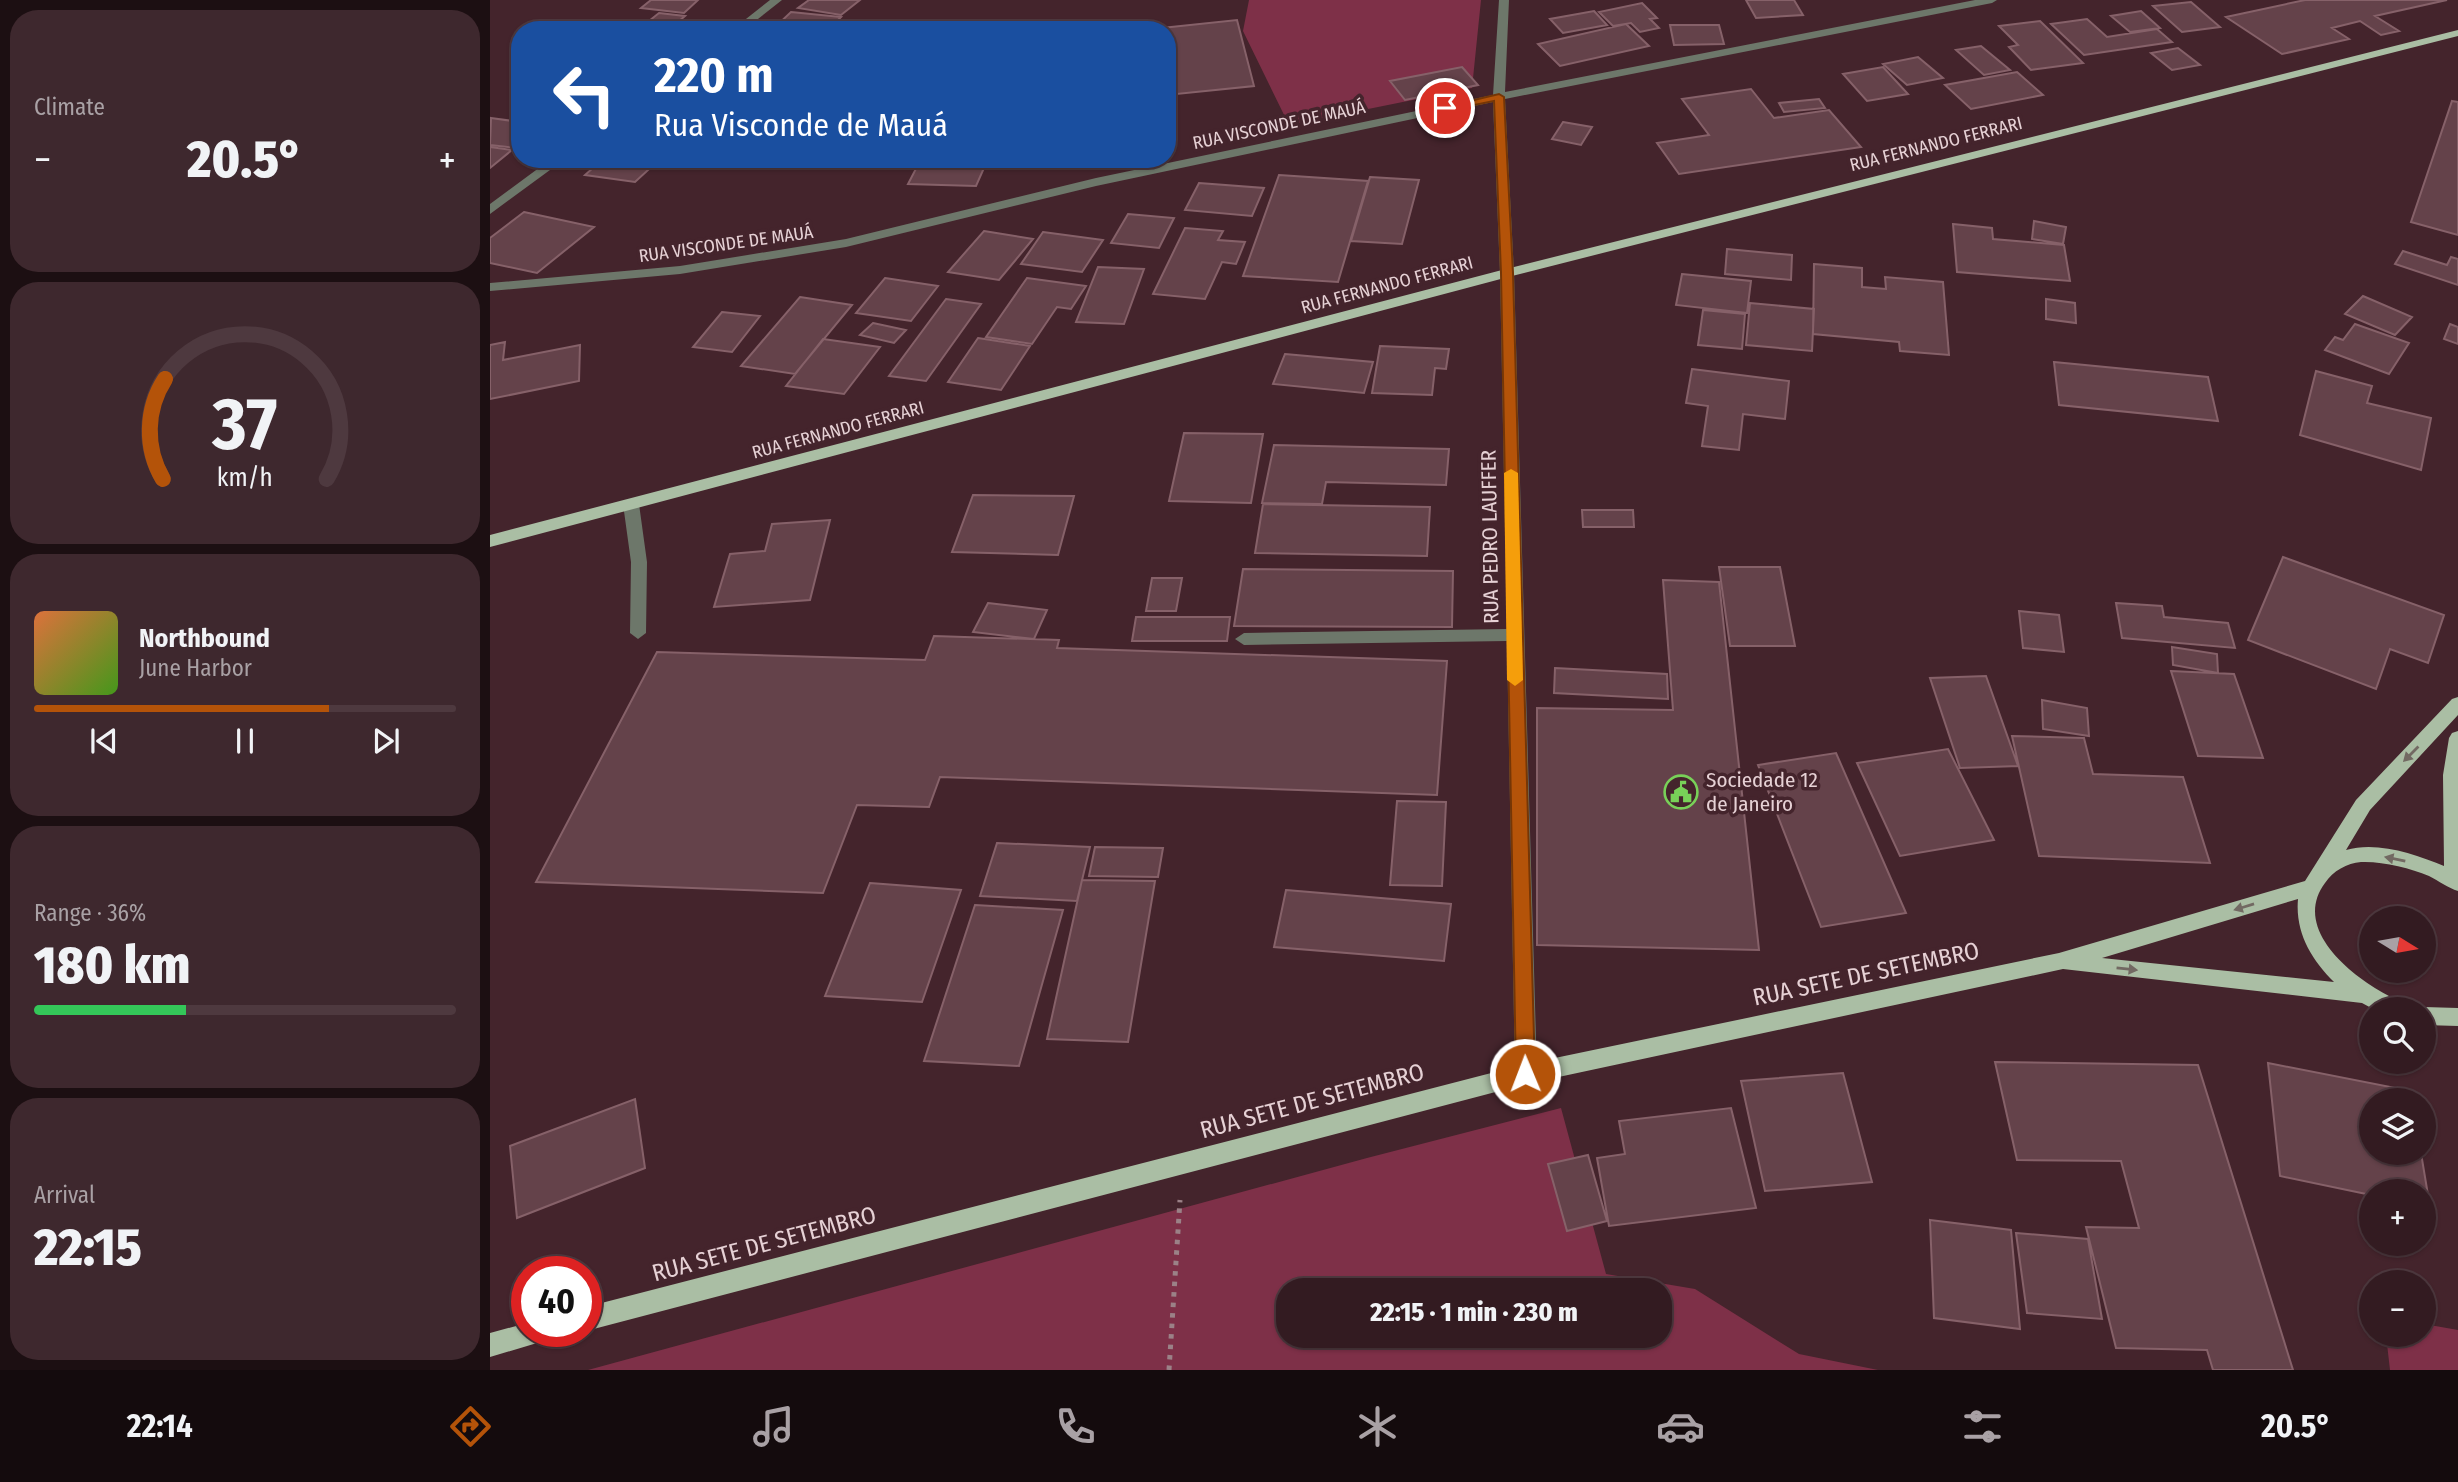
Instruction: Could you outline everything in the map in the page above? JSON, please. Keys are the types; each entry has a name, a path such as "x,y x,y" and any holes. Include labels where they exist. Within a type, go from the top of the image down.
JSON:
{"main road":[{"name":"RUA FERNANDO FERRARI","path":"490,541 1507,273 2458,33"},
{"path":"2372,997 2335,969 2314,941 2305,912 2309,888 2326,866 2363,805 2458,704"},
{"path":"2456,882 2452,775 2458,738"},
{"path":"2326,866 2355,855 2376,855 2424,865 2456,882"},
{"name":"RUA SETE DE SETEMBRO","path":"602,1316 1525,1074 2059,962 2309,888"},
{"name":"RUA SETE DE SETEMBRO","path":"2059,962 2365,994"},
{"path":"2436,1016 2458,1017"},
{"path":"490,1345 511,1339"}],"street":[{"path":"749,21 777,0"},
{"name":"RUA PEDRO LAUFFER","path":"1504,0 1498,78 1507,273 1525,1074"},
{"name":"RUA VISCONDE DE MAUÁ","path":"1176,164 1499,97 1992,0"},
{"path":"490,210 547,168"},
{"name":"RUA VISCONDE DE MAUÁ","path":"490,287 680,271 833,246 1158,168"},
{"path":"631,504 639,562 638,633"},
{"path":"1244,639 1514,635"}],"path":[{"path":"1169,1370 1182,1164"}],"shaded area":[{"path":"1249,0 1481,0 1472,88 1289,125 1243,31"},
{"path":"1561,1108 1606,1274 1630,1278 1276,1278 1276,1348 1672,1348 1672,1285 1695,1289 1799,1354 1878,1370 588,1370 1367,1158"},
{"path":"2436,1326 2458,1330 2458,1370 2390,1370 2387,1347 2436,1347"}],"building":[{"path":"651,0 698,0 684,13 641,8"},
{"path":"809,0 860,0 841,15 798,8"},
{"path":"1746,0 1794,0 1803,15 1756,18"},
{"path":"2305,0 2447,0 2375,16 2399,31 2381,35 2360,21 2332,28 2349,39 2282,54 2226,17"},
{"path":"2191,2 2220,27 2182,32 2153,6"},
{"path":"1642,3 1657,18 1650,19 1659,28 1640,32 1631,23 1613,26 1599,12"},
{"path":"1594,11 1607,25 1563,33 1550,19"},
{"path":"2141,11 2160,28 2130,32 2111,16"},
{"path":"791,12 841,17 837,21 782,21"},
{"path":"659,13 685,16 679,21 649,21"},
{"path":"2087,19 2107,37 2157,29 2172,42 2084,55 2051,24"},
{"path":"1237,20 1254,86 1176,94 1176,26"},
{"path":"2040,21 2083,63 2031,70 2009,47 2018,45 1999,26"},
{"path":"1626,24 1649,46 1560,66 1538,44"},
{"path":"1670,25 1719,25 1724,44 1674,45"},
{"path":"1981,46 2010,70 1984,75 1956,50"},
{"path":"2178,48 2200,65 2172,70 2151,53"},
{"path":"1918,57 1943,78 1907,85 1883,64"},
{"path":"1462,67 1478,85 1405,100 1390,81"},
{"path":"1883,67 1908,94 1867,101 1843,74"},
{"path":"2017,72 2043,95 1971,109 1945,85"},
{"path":"1751,89 1774,118 1829,110 1861,147 1679,174 1657,143 1709,135 1682,99"},
{"path":"1819,99 1825,108 1784,112 1779,103"},
{"path":"2452,101 2458,102 2458,235 2411,222"},
{"path":"491,118 511,121 511,147 490,145"},
{"path":"1563,122 1592,127 1581,145 1552,139"},
{"path":"490,147 511,150 511,151 490,168"},
{"path":"593,168 650,168 635,182 585,175"},
{"path":"916,168 984,168 976,186 908,184"},
{"path":"1279,175 1368,181 1338,282 1243,276"},
{"path":"1370,177 1419,180 1402,244 1351,241"},
{"path":"1199,183 1264,188 1252,216 1185,210"},
{"path":"524,212 594,227 537,273 490,263 490,238"},
{"path":"1128,214 1174,218 1159,248 1111,243"},
{"path":"2034,221 2066,227 2063,244 2032,239"},
{"path":"1953,224 1992,228 1993,239 2064,245 2070,281 1957,272"},
{"path":"1185,228 1223,231 1218,240 1245,242 1236,264 1222,262 1205,299 1153,294"},
{"path":"984,231 1033,239 999,280 948,272"},
{"path":"1043,232 1103,240 1082,272 1021,264"},
{"path":"1727,249 1792,255 1791,280 1725,274"},
{"path":"2403,251 2447,265 2451,257 2458,259 2458,285 2395,264"},
{"path":"1814,264 1862,268 1862,287 1886,289 1885,277 1943,282 1949,355 1900,351 1899,342 1813,334"},
{"path":"1098,267 1144,269 1124,324 1076,322"},
{"path":"1682,274 1751,281 1747,313 1676,305"},
{"path":"885,278 938,286 911,321 856,313"},
{"path":"1027,278 1086,286 1071,309 1057,307 1032,344 986,337"},
{"path":"2363,296 2412,317 2395,335 2345,314"},
{"path":"800,297 852,305 795,374 741,366"},
{"path":"946,299 981,304 926,381 889,376"},
{"path":"2046,299 2075,303 2076,323 2046,319"},
{"path":"1750,303 1814,309 1812,351 1746,345"},
{"path":"1703,310 1745,314 1742,349 1698,345"},
{"path":"722,312 760,316 732,352 693,347"},
{"path":"873,323 906,330 894,343 860,335"},
{"path":"2355,324 2409,343 2389,374 2325,350 2335,337 2343,340"},
{"path":"2450,324 2458,327 2458,344 2444,339"},
{"path":"978,338 1030,346 1001,390 948,382"},
{"path":"823,339 880,347 844,394 786,386"},
{"path":"505,342 503,360 580,345 579,381 490,399 490,345"},
{"path":"1380,346 1449,349 1446,369 1435,368 1432,395 1372,393"},
{"path":"1285,354 1373,362 1364,393 1273,384"},
{"path":"2054,362 2208,377 2218,421 2059,405"},
{"path":"1692,369 1789,381 1785,419 1743,414 1739,450 1702,446 1708,406 1686,403"},
{"path":"2316,371 2372,386 2367,403 2431,418 2421,470 2300,435"},
{"path":"1184,433 1263,434 1251,503 1169,501"},
{"path":"1274,445 1449,449 1446,485 1326,482 1322,504 1262,503"},
{"path":"973,495 1074,496 1058,555 952,552"},
{"path":"1263,504 1430,507 1427,556 1255,553"},
{"path":"1582,510 1633,510 1634,527 1583,527"},
{"path":"830,520 810,600 714,607 730,554 765,551 772,524"},
{"path":"2283,557 2444,615 2428,663 2390,649 2376,689 2248,640"},
{"path":"1719,567 1780,567 1795,646 1730,646"},
{"path":"1243,569 1453,571 1452,627 1234,626"},
{"path":"1152,578 1182,578 1176,611 1146,611"},
{"path":"1663,580 1719,582 1759,950 1537,945 1537,708 1673,710"},
{"path":"988,603 1047,610 1034,639 973,632"},
{"path":"2116,603 2162,606 2164,617 2228,623 2235,648 2122,638"},
{"path":"2019,611 2059,615 2064,652 2023,648"},
{"path":"1136,617 1230,617 1227,641 1132,641"},
{"path":"934,636 1059,640 1057,648 1447,661 1437,795 940,777 929,807 857,805 823,893 536,882 657,652 925,660"},
{"path":"2172,647 2217,654 2218,673 2173,665"},
{"path":"1555,668 1667,674 1668,699 1554,693"},
{"path":"2171,671 2234,674 2263,758 2198,756"},
{"path":"1986,676 2018,766 1960,768 1930,678"},
{"path":"2042,700 2087,708 2089,736 2043,729"},
{"path":"2012,736 2084,738 2093,774 2183,777 2210,863 2039,856"},
{"path":"1948,749 1994,840 1900,856 1857,763"},
{"path":"1836,753 1906,913 1821,927 1758,765"},
{"path":"1397,801 1446,802 1442,886 1390,885"},
{"path":"997,843 1090,847 1077,901 980,896"},
{"path":"1095,847 1163,848 1158,877 1089,876"},
{"path":"1082,880 1155,881 1128,1042 1047,1039"},
{"path":"870,883 961,890 922,1002 825,996"},
{"path":"1286,890 1451,904 1444,961 1274,947"},
{"path":"975,905 1063,910 1019,1066 924,1061"},
{"path":"1995,1062 2198,1065 2293,1370 2213,1370 2207,1350 2116,1348 2086,1227 2139,1228 2121,1161 2017,1160"},
{"path":"2268,1063 2396,1088 2359,1088 2359,1165 2423,1165 2425,1179 2359,1179 2359,1192 2280,1176"},
{"path":"1843,1073 1872,1182 1765,1191 1741,1081"},
{"path":"635,1099 645,1168 517,1218 510,1146"},
{"path":"1731,1108 1756,1208 1609,1226 1597,1158 1625,1154 1619,1121"},
{"path":"1588,1155 1607,1221 1567,1231 1548,1164"},
{"path":"1930,1220 2011,1230 2020,1329 1934,1318"},
{"path":"2016,1233 2088,1239 2102,1319 2027,1313"}],"slow traffic":[{"path":"1511,473 1515,680"}],"place":[{"name":"Sociedade 12 de Janeiro","path":"1681,792"}],"route":[{"path":"1445,108 1499,97 1507,273 1525,1074"}]}
